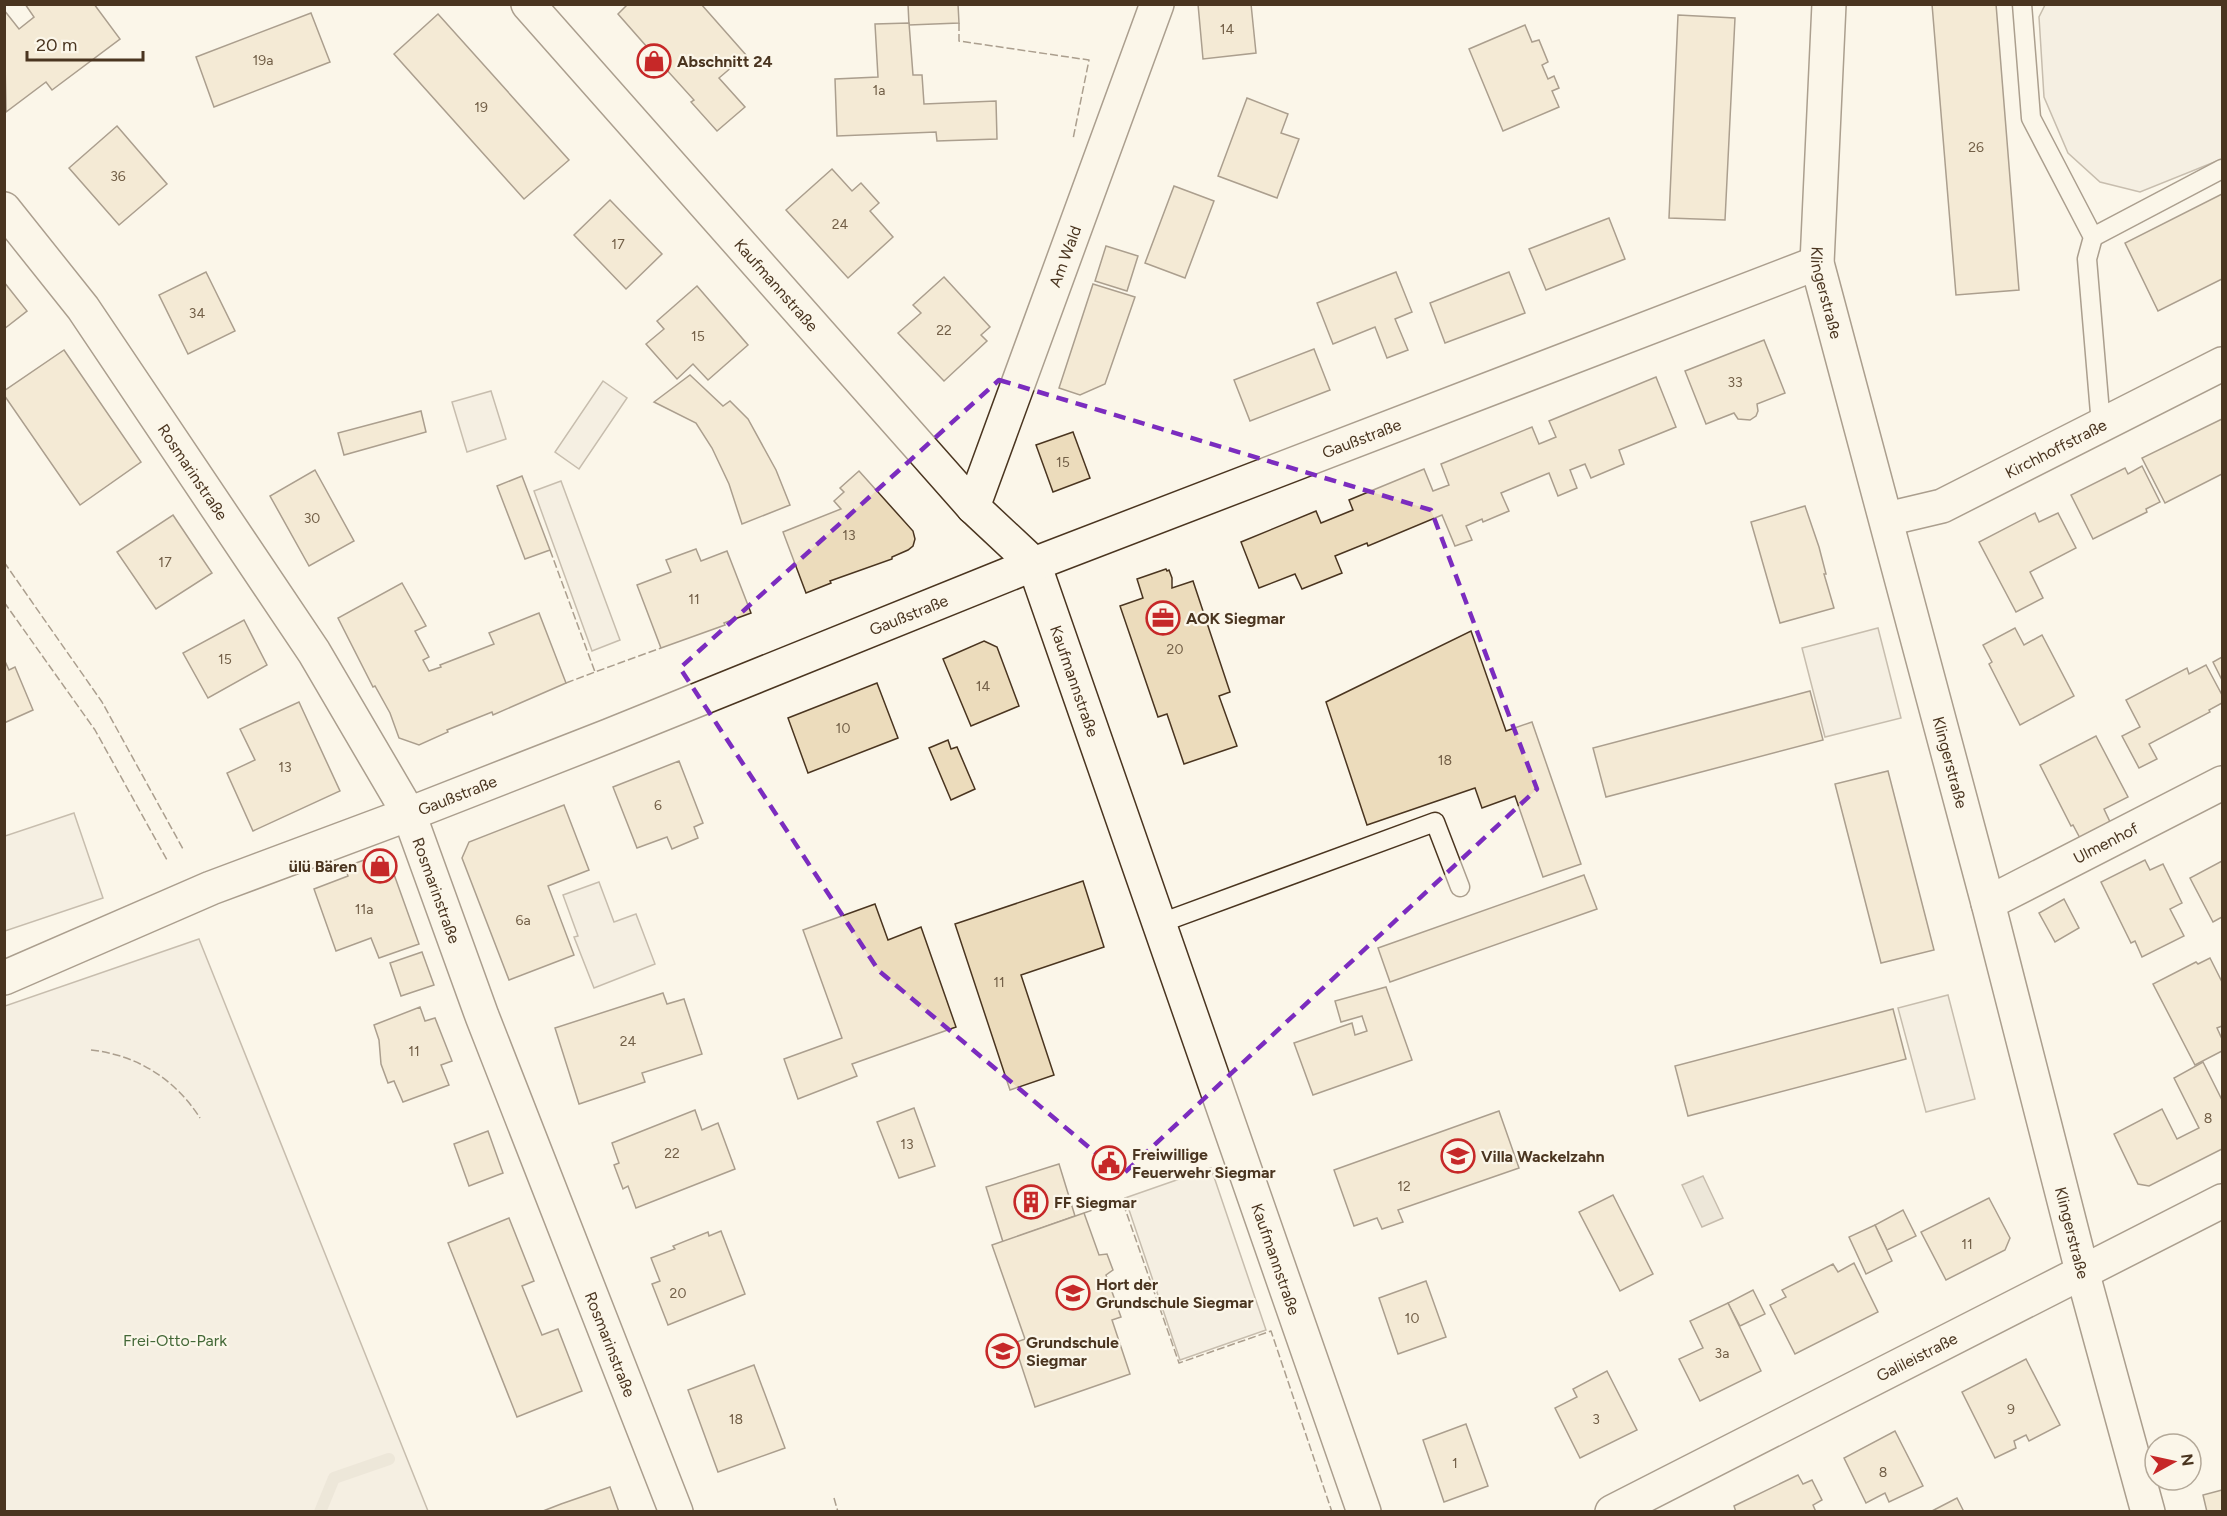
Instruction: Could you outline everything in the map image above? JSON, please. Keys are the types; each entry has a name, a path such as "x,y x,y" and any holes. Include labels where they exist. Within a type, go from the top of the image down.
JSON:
{"street":[{"name":"Kaufmannstraße","path":"528,4 973,507 1034,564 1364,1512"},
{"name":"Am Wald","path":"973,507 1157,4"},
{"name":"Klingerstraße","path":"1829,4 1817,263 1989,903 2082,1271 2148,1512"},
{"name":"Rosmarinstraße","path":"4,210 83,308 314,652 409,814 482,1016 676,1512"},
{"name":"Gaußstraße","path":"4,978 211,888 409,814 1034,564 1817,263"},
{"name":"Kirchhoffstraße","path":"1887,519 1942,506 2223,364"},
{"name":"Ulmenhof","path":"1989,903 2223,783"},
{"name":"Galileistraße","path":"1612,1512 2223,1201"}],"lane":[{"path":"2022,4 2031,118 2093,237 2087,260 2101,425"},
{"path":"2093,237 2223,169"},
{"path":"1158,924 1435,822 1460,887"}],"highlighted area":[{"path":"999,380 1431,510 1537,789 1122,1175 879,971 680,668"}],"green space":[{"path":"2045,5 2222,5 2222,159 2140,192 2100,182 2068,153 2044,97 2039,17"},
{"name":"Frei-Otto-Park","path":"199,939 428,1511 5,1511 5,1006"}],"shaded area":[{"path":"603,381 627,398 579,469 555,452"},
{"path":"491,391 506,439 467,452 452,402"},
{"path":"561,481 620,640 592,651 534,491"},
{"path":"1878,628 1901,718 1825,737 1802,648"},
{"path":"74,813 103,898 5,931 5,836"},
{"path":"599,882 614,922 636,914 655,964 594,988 574,937 578,936 563,895"},
{"path":"1948,995 1975,1099 1926,1112 1898,1008"},
{"path":"1211,1168 1266,1330 1180,1360 1125,1198"},
{"path":"1703,1176 1723,1218 1702,1227 1682,1185"}],"building":[{"path":"25,4 94,4 120,39 52,90 46,82 6,112 4,10 19,29 34,17"},
{"path":"628,4 701,4 746,55 719,78 745,107 717,131 691,102 694,100 665,68 658,74 639,54 647,47 618,14"},
{"path":"908,4 958,4 959,23 909,25"},
{"path":"1198,4 1251,4 1256,53 1203,59"},
{"path":"1932,4 1996,4 2019,290 1956,295"},
{"path":"311,13 330,62 214,107 196,57"},
{"path":"438,14 569,160 524,199 394,54"},
{"path":"1678,15 1735,18 1725,220 1669,218"},
{"path":"909,23 913,75 922,75 924,104 996,101 997,139 937,141 936,132 837,136 835,79 878,77 875,24"},
{"path":"1525,25 1532,42 1539,40 1548,62 1542,65 1548,79 1554,76 1559,88 1552,91 1559,107 1503,131 1469,49"},
{"path":"1247,98 1288,114 1281,133 1299,139 1277,198 1218,176"},
{"path":"117,126 167,184 119,225 69,168"},
{"path":"832,169 852,191 861,183 879,203 870,211 893,237 848,278 786,210"},
{"path":"1174,186 1214,201 1185,278 1145,263"},
{"path":"2222,194 2222,279 2158,311 2125,243"},
{"path":"610,200 662,254 626,289 574,235"},
{"path":"1609,218 1625,259 1546,290 1529,249"},
{"path":"1106,246 1138,256 1127,291 1095,281"},
{"path":"206,272 235,331 188,354 159,295"},
{"path":"1396,272 1412,312 1395,319 1408,350 1387,358 1375,327 1333,344 1317,303"},
{"path":"1509,272 1525,313 1445,343 1430,303"},
{"path":"944,277 990,327 981,335 987,341 944,381 898,333 921,313 913,305"},
{"path":"4,282 27,311 4,329"},
{"path":"1093,284 1135,297 1105,384 1080,395 1059,388"},
{"path":"697,286 748,345 708,380 693,364 677,379 646,344 664,329 657,321"},
{"path":"1764,340 1785,393 1757,404 1756,416 1750,420 1738,419 1734,413 1706,424 1685,371"},
{"path":"1314,349 1330,390 1250,421 1234,380"},
{"path":"64,350 141,462 80,505 4,395 4,391"},
{"path":"690,375 723,406 730,401 748,419 776,470 790,505 742,524 729,484 712,448 696,423 654,402"},
{"path":"1656,377 1676,427 1619,450 1624,464 1591,478 1585,464 1570,470 1577,488 1558,496 1549,473 1501,493 1509,511 1483,522 1482,519 1466,526 1472,540 1455,546 1442,515 1368,546 1367,543 1335,556 1342,573 1302,589 1295,574 1259,588 1241,542 1316,511 1321,523 1353,510 1349,500 1424,469 1433,491 1449,485 1441,464 1532,427 1539,444 1556,437 1549,421"},
{"path":"421,411 426,432 344,455 338,433"},
{"path":"2222,419 2222,474 2165,503 2142,458"},
{"path":"1073,432 1090,478 1053,492 1036,445"},
{"path":"2142,466 2160,502 2146,509 2147,512 2093,539 2071,495 2125,468 2128,474"},
{"path":"315,470 354,541 309,566 270,496"},
{"path":"859,471 913,531 915,539 913,546 892,559 830,581 831,583 806,593 783,532 841,509 834,501 844,492 840,488"},
{"path":"522,476 550,550 525,559 497,486"},
{"path":"1805,506 1819,547 1834,608 1780,623 1751,522"},
{"path":"2035,513 2039,522 2058,513 2076,548 2030,572 2043,598 2016,612 1979,542"},
{"path":"173,515 212,573 156,609 117,552"},
{"path":"696,549 701,561 727,551 751,613 661,648 637,585 671,572 666,560"},
{"path":"1169,570 1172,578 1172,588 1193,581 1230,692 1219,696 1237,746 1184,764 1167,714 1158,717 1120,606 1143,598 1137,579"},
{"path":"402,583 426,626 415,631 429,657 423,660 429,671 494,644 489,633 539,613 566,683 493,715 492,712 447,730 448,732 419,745 399,738 390,713 375,686 373,687 338,618"},
{"path":"244,620 267,665 208,698 183,653"},
{"path":"2015,628 2024,645 2042,635 2074,696 2020,725 1989,664 1992,662 1983,645"},
{"path":"1471,631 1506,731 1532,722 1581,864 1543,877 1515,796 1482,808 1475,788 1367,825 1326,702"},
{"path":"984,641 997,647 1019,706 971,726 943,659"},
{"path":"2222,657 2222,680 2213,662"},
{"path":"4,659 9,670 15,667 33,710 4,723"},
{"path":"2206,665 2222,695 2222,703 2209,710 2210,712 2149,744 2157,759 2139,768 2122,736 2140,727 2126,700 2187,668 2189,674"},
{"path":"877,683 898,738 808,773 788,718"},
{"path":"1810,691 1823,740 1606,797 1593,748"},
{"path":"299,702 340,791 253,831 227,773 255,760 240,729"},
{"path":"2096,736 2128,797 2104,809 2111,824 2081,840 2073,825 2071,826 2040,765"},
{"path":"948,740 951,749 957,747 975,789 951,800 929,748"},
{"path":"679,761 703,823 694,827 698,838 672,849 667,837 637,848 613,787"},
{"path":"1888,771 1934,950 1881,963 1835,784"},
{"path":"564,805 589,870 548,886 574,955 509,980 462,858 469,842"},
{"path":"386,852 419,944 379,958 371,938 336,951 314,889 348,876 345,867"},
{"path":"2145,860 2150,870 2163,864 2182,903 2170,909 2184,936 2142,957 2135,941 2131,943 2101,882"},
{"path":"2222,861 2222,917 2213,922 2190,878"},
{"path":"1584,875 1597,909 1390,982 1378,948"},
{"path":"1083,881 1104,947 1021,975 1054,1075 1010,1090 955,924"},
{"path":"2064,899 2079,928 2055,942 2039,913"},
{"path":"875,904 888,940 921,927 956,1027 852,1064 857,1076 798,1099 784,1059 842,1038 803,930"},
{"path":"422,952 434,985 401,996 390,963"},
{"path":"2210,958 2222,982 2222,1026 2217,1028 2222,1039 2222,1051 2195,1065 2153,984 2196,962 2198,964"},
{"path":"1386,987 1412,1060 1313,1095 1294,1043 1352,1023 1355,1035 1367,1031 1362,1016 1341,1022 1335,1001"},
{"path":"663,993 667,1004 684,999 702,1054 642,1073 645,1082 579,1104 555,1028"},
{"path":"420,1007 425,1021 435,1018 452,1061 441,1065 449,1085 403,1102 394,1081 388,1083 381,1064 379,1040 374,1025"},
{"path":"1893,1009 1906,1059 1688,1116 1675,1066"},
{"path":"2203,1062 2222,1100 2222,1149 2149,1186 2138,1184 2114,1134 2162,1109 2177,1139 2199,1128 2174,1078"},
{"path":"914,1108 935,1166 899,1178 877,1122"},
{"path":"695,1110 702,1130 718,1123 735,1169 636,1208 628,1186 623,1189 614,1165 619,1163 612,1143"},
{"path":"1499,1111 1519,1168 1398,1210 1403,1222 1382,1229 1377,1218 1354,1226 1334,1170"},
{"path":"488,1131 503,1173 469,1186 454,1144"},
{"name":"FF Siegmar","path":"1059,1164 1075,1216 1003,1242 986,1187"},
{"path":"1613,1195 1653,1274 1620,1291 1579,1212"},
{"path":"1989,1198 2010,1238 2005,1250 1946,1280 1921,1232"},
{"path":"1903,1210 1916,1236 1887,1250 1875,1225"},
{"path":"1084,1213 1099,1255 1107,1254 1113,1270 1106,1275 1121,1317 1112,1320 1130,1374 1035,1407 1014,1343 1025,1339 992,1245"},
{"path":"509,1218 534,1281 522,1286 542,1335 558,1329 582,1391 517,1417 448,1243"},
{"path":"1875,1225 1892,1261 1866,1274 1849,1237"},
{"path":"721,1231 745,1294 668,1325 652,1284 660,1281 651,1258 708,1232 709,1236"},
{"path":"1854,1263 1878,1312 1795,1354 1770,1305 1786,1297 1782,1290 1833,1264 1838,1272"},
{"path":"1426,1281 1446,1337 1398,1354 1379,1298"},
{"path":"1753,1290 1765,1314 1740,1326 1728,1303"},
{"path":"1728,1303 1761,1371 1700,1401 1679,1359 1703,1348 1690,1321"},
{"path":"2026,1359 2060,1425 2029,1441 2026,1435 2014,1441 2016,1448 1995,1458 1962,1392"},
{"path":"754,1365 785,1448 718,1472 688,1390"},
{"path":"1607,1371 1637,1430 1580,1458 1555,1408 1577,1397 1573,1389"},
{"path":"1466,1424 1488,1486 1444,1502 1423,1440"},
{"path":"1895,1431 1923,1486 1889,1502 1885,1493 1866,1503 1844,1458"},
{"path":"1798,1475 1803,1484 1812,1480 1822,1500 1813,1505 1816,1512 1736,1512 1734,1506"},
{"path":"610,1487 619,1512 543,1511 561,1504"},
{"path":"2222,1490 2222,1512 2207,1512 2203,1495"},
{"path":"1957,1498 1964,1512 1930,1512"}],"waterway":[{"path":"320,1512 334,1478 389,1459"}],"fence":[{"path":"959,23 959,41 1089,60 1073,139"},
{"path":"550,550 595,672 661,648"},
{"path":"4,562 102,702 183,849"},
{"path":"4,602 95,730 167,860"},
{"path":"566,683 595,672"},
{"path":"91,1050 124,1057 153,1071 179,1092 200,1118"},
{"path":"1084,1213 1122,1200 1179,1363 1271,1331 1332,1512"},
{"path":"834,1498 838,1512"}],"place":[{"name":"Abschnitt 24","path":"654,61"},
{"name":"AOK Siegmar","path":"1163,618"},
{"name":"ülü Bären","path":"380,866"},
{"name":"Villa Wackelzahn","path":"1458,1156"},
{"name":"Freiwillige Feuerwehr Siegmar","path":"1109,1163"},
{"name":"FF Siegmar","path":"1031,1202"},
{"name":"Hort der Grundschule Siegmar","path":"1073,1293"},
{"name":"Grundschule Siegmar","path":"1003,1351"}]}
